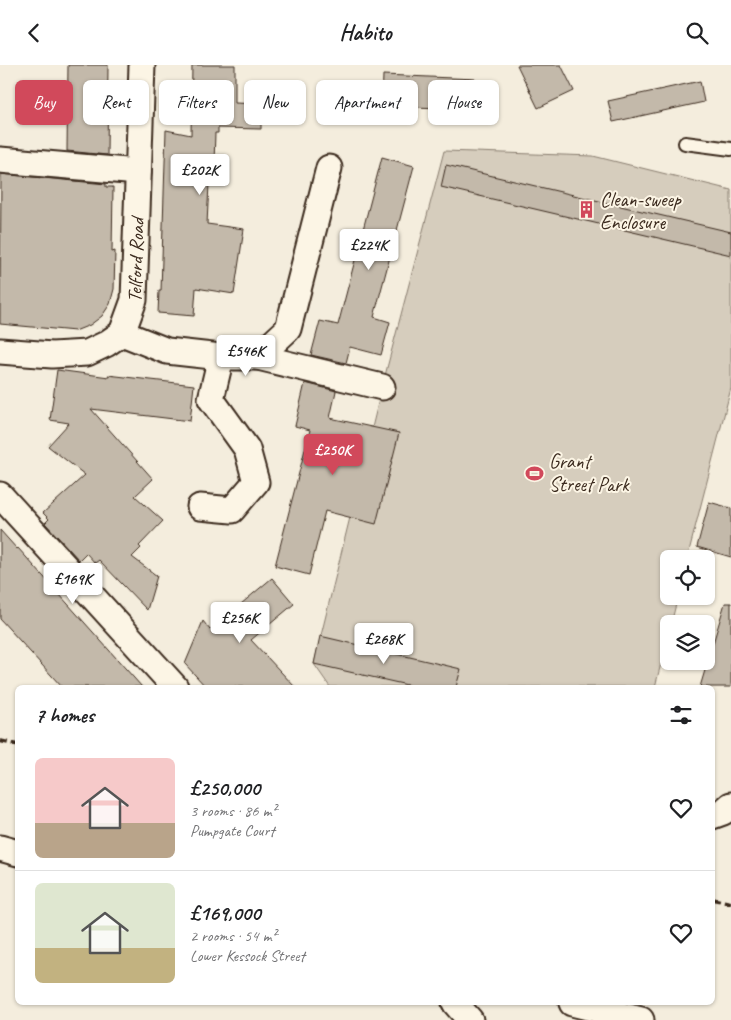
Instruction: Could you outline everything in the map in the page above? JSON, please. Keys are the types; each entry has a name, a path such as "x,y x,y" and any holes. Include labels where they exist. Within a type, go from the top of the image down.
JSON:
{"street":[{"name":"Telford Road","path":"122,333 134,300 142,65"},
{"path":"0,160 138,172"},
{"path":"258,357 288,329 329,168"},
{"path":"0,351 52,355 88,353 122,333 167,351 221,357 258,357 382,387"},
{"path":"200,507 232,510 256,482 247,449 211,399 221,357"},
{"path":"0,495 173,685"},
{"path":"715,815 723,812 731,805"},
{"path":"0,848 15,852"},
{"path":"457,1005 470,1020"},
{"path":"580,1005 641,1020"}],"lane":[{"path":"685,143 731,149"}],"shaded area":[{"name":"Grant Street Park","path":"444,151 593,156 731,190 731,388 689,550 660,550 660,605 676,605 673,615 660,615 660,667 656,685 329,685 314,664 382,387"}],"building":[{"path":"68,65 108,65 108,80 83,80 83,125 107,125 107,155 67,151 67,125 73,125 73,80 68,80"},
{"path":"192,65 235,65 235,103 244,103 244,125 261,125 261,129 218,128 218,133 215,133 214,163 210,163 207,224 244,229 234,294 196,288 194,316 158,313 159,291 161,291 166,130 191,135 191,125 234,125 234,80 192,80"},
{"path":"517,65 561,65 574,91 538,108"},
{"path":"383,75 475,79 428,80 428,108 418,107 418,80 383,80"},
{"path":"700,81 704,102 613,122 608,101"},
{"path":"382,157 414,166 374,317 390,322 381,355 350,347 346,363 311,355 320,321 338,325"},
{"name":"Clean-sweep Enclosure","path":"446,165 731,232 731,255 441,187"},
{"path":"1,174 106,184 106,187 113,187 112,252 115,251 114,289 110,304 102,316 90,325 75,331 0,324"},
{"path":"57,370 194,385 190,421 91,409 153,479 135,496 163,521 139,546 141,548 132,557 157,576 147,610 99,560 95,563 86,553 79,560 45,523 49,519 43,513 85,475 48,446 69,423 50,420"},
{"path":"305,383 336,391 330,418 399,433 376,524 325,511 309,575 275,566 310,430 295,426"},
{"path":"709,502 731,508 731,557 715,552 715,550 697,547"},
{"path":"0,530 140,685 60,685 0,619"},
{"path":"272,578 294,604 251,640 293,685 204,685 185,664 203,621 210,630"},
{"path":"725,603 731,603 731,687 715,687 715,685 701,685 705,670 715,670 715,637"},
{"path":"320,636 461,669 457,685 407,685 314,664"}],"railway":[{"path":"0,741 15,744"},
{"path":"715,900 731,903"}],"place":[{"name":"Clean-sweep Enclosure","path":"586,210"},
{"name":"Grant Street Park","path":"535,473"}]}
